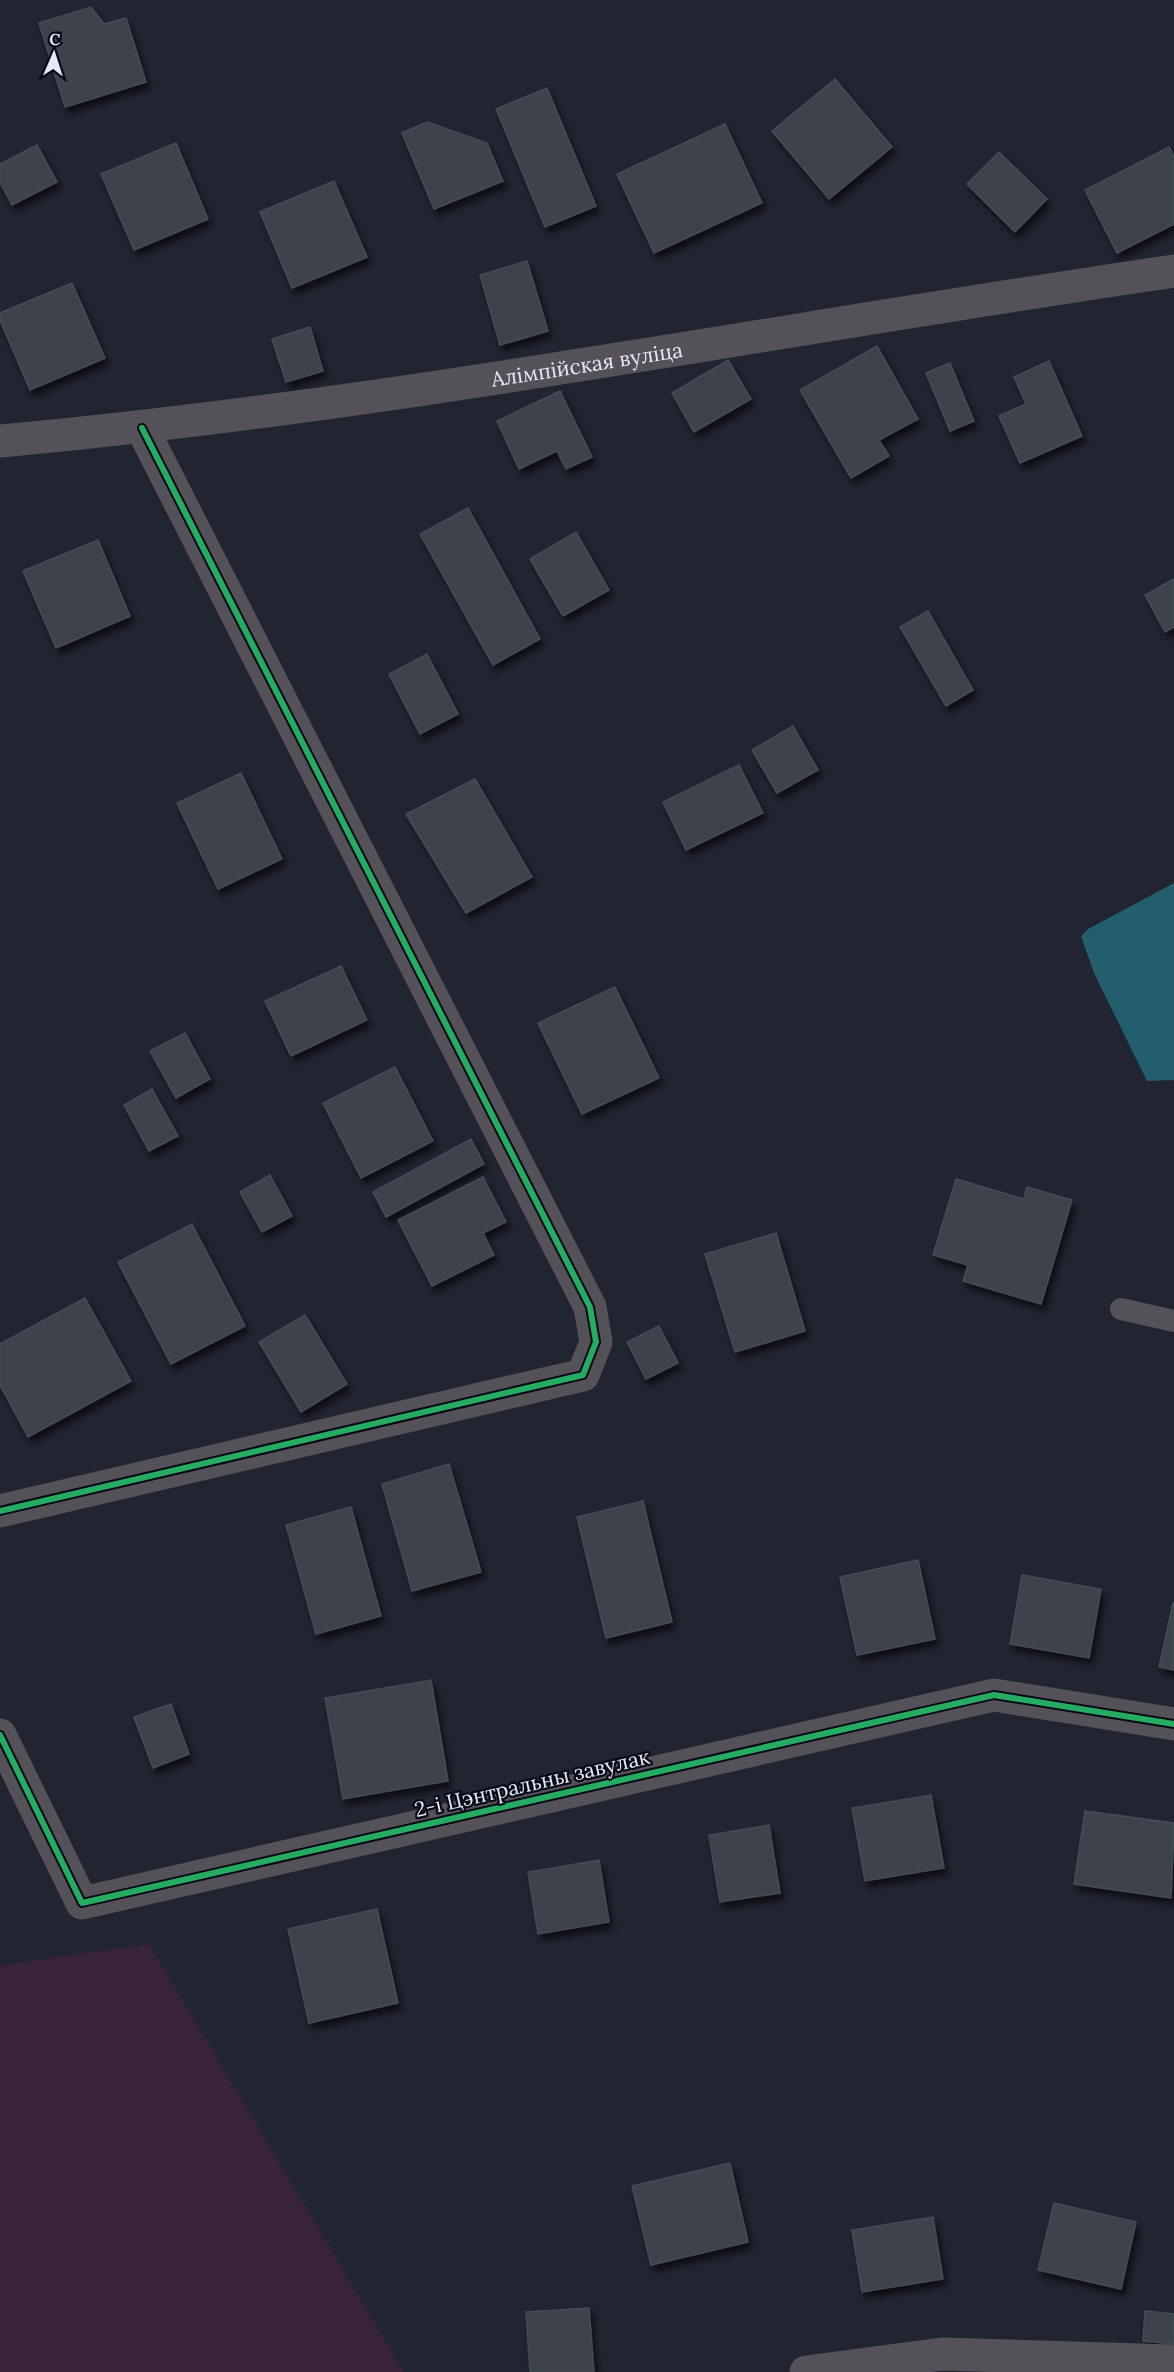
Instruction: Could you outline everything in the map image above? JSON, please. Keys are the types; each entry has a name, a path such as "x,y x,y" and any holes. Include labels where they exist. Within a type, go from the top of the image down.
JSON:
{"street":[{"name":"Алімпійская вуліца","path":"0,441 142,428 561,368 995,297 1174,271"},
{"path":"0,1511 583,1375 596,1342 590,1307 142,428"},
{"name":"2-і Цэнтральны завулак","path":"0,1735 82,1903 994,1695 1174,1724"},
{"path":"806,2372 942,2354 1174,2361"}],"lane":[{"path":"1121,1309 1174,1321"}],"shaded area":[{"path":"149,1944 404,2372 0,2372 0,1970 4,1965"}],"water":[{"path":"1174,883 1174,1080 1147,1081 1094,973 1081,936 1088,929"}],"building":[{"path":"91,7 104,24 126,18 146,82 65,107 39,23"},
{"path":"835,79 892,147 829,199 772,131"},
{"path":"547,88 596,206 545,227 496,109"},
{"path":"427,122 487,143 503,181 434,209 402,133"},
{"path":"725,124 762,203 654,253 617,174"},
{"path":"176,143 208,219 134,250 101,174"},
{"path":"37,145 57,182 12,205 0,182 0,164"},
{"path":"1169,147 1174,157 1174,224 1117,253 1085,190"},
{"path":"999,152 1047,199 1015,232 967,184"},
{"path":"334,181 367,257 292,288 260,212"},
{"path":"527,261 548,331 500,345 480,275"},
{"path":"72,283 105,358 30,390 0,320 0,313"},
{"path":"310,327 323,371 286,382 272,339"},
{"path":"877,346 918,419 879,440 889,456 851,478 800,390"},
{"path":"728,360 751,399 694,432 672,393"},
{"path":"1049,361 1082,436 1020,463 999,416 1026,404 1014,377"},
{"path":"950,363 974,421 950,431 926,373"},
{"path":"560,391 592,457 566,469 557,451 519,469 497,421"},
{"path":"468,508 540,639 493,665 420,534"},
{"path":"576,532 609,590 563,616 530,559"},
{"path":"98,540 130,616 56,648 23,571"},
{"path":"1174,579 1174,627 1165,632 1145,595"},
{"path":"928,611 973,690 946,706 900,627"},
{"path":"427,654 458,714 420,734 389,674"},
{"path":"793,726 818,770 777,793 752,750"},
{"path":"739,765 763,813 686,850 663,802"},
{"path":"241,773 282,859 218,889 177,803"},
{"path":"475,779 532,877 466,913 406,814"},
{"path":"341,966 367,1020 291,1056 265,1001"},
{"path":"615,987 659,1078 582,1114 538,1023"},
{"path":"185,1033 210,1079 176,1098 150,1051"},
{"path":"395,1067 433,1141 361,1178 323,1103"},
{"path":"152,1089 178,1136 149,1151 124,1105"},
{"path":"471,1139 484,1164 386,1217 373,1192"},
{"path":"270,1175 292,1216 262,1232 240,1192"},
{"path":"483,1177 506,1222 483,1233 494,1255 432,1286 398,1220"},
{"path":"956,1179 1024,1199 1027,1187 1072,1200 1041,1304 963,1281 968,1265 933,1255"},
{"path":"192,1224 245,1326 171,1364 118,1262"},
{"path":"776,1233 805,1331 735,1352 705,1254"},
{"path":"85,1298 131,1381 28,1437 0,1385 0,1344"},
{"path":"305,1315 347,1384 301,1412 259,1342"},
{"path":"659,1326 678,1363 646,1379 627,1342"},
{"path":"449,1464 481,1572 412,1591 382,1484"},
{"path":"643,1501 672,1622 606,1638 577,1517"},
{"path":"351,1507 381,1616 316,1634 286,1525"},
{"path":"918,1560 935,1639 857,1655 840,1577"},
{"path":"1022,1575 1101,1589 1089,1658 1010,1644"},
{"path":"1174,1603 1174,1670 1159,1667"},
{"path":"431,1680 448,1781 343,1799 325,1698"},
{"path":"171,1704 189,1754 153,1768 134,1717"},
{"path":"931,1795 944,1868 865,1881 852,1808"},
{"path":"1085,1811 1174,1823 1171,1898 1074,1884"},
{"path":"769,1825 780,1893 720,1902 709,1835"},
{"path":"599,1860 609,1922 538,1934 528,1872"},
{"path":"377,1909 398,2003 309,2023 288,1929"},
{"path":"730,2163 748,2242 651,2265 632,2186"},
{"path":"1054,2203 1136,2222 1121,2289 1038,2270"},
{"path":"933,2217 943,2279 862,2292 852,2230"},
{"path":"589,2308 594,2372 530,2372 526,2312"},
{"path":"1145,2311 1174,2314 1174,2344 1143,2341"}],"cycle path":[{"path":"0,1511 583,1375 596,1342 590,1307 142,428"},
{"path":"0,1735 82,1903 994,1695 1174,1724"}]}
